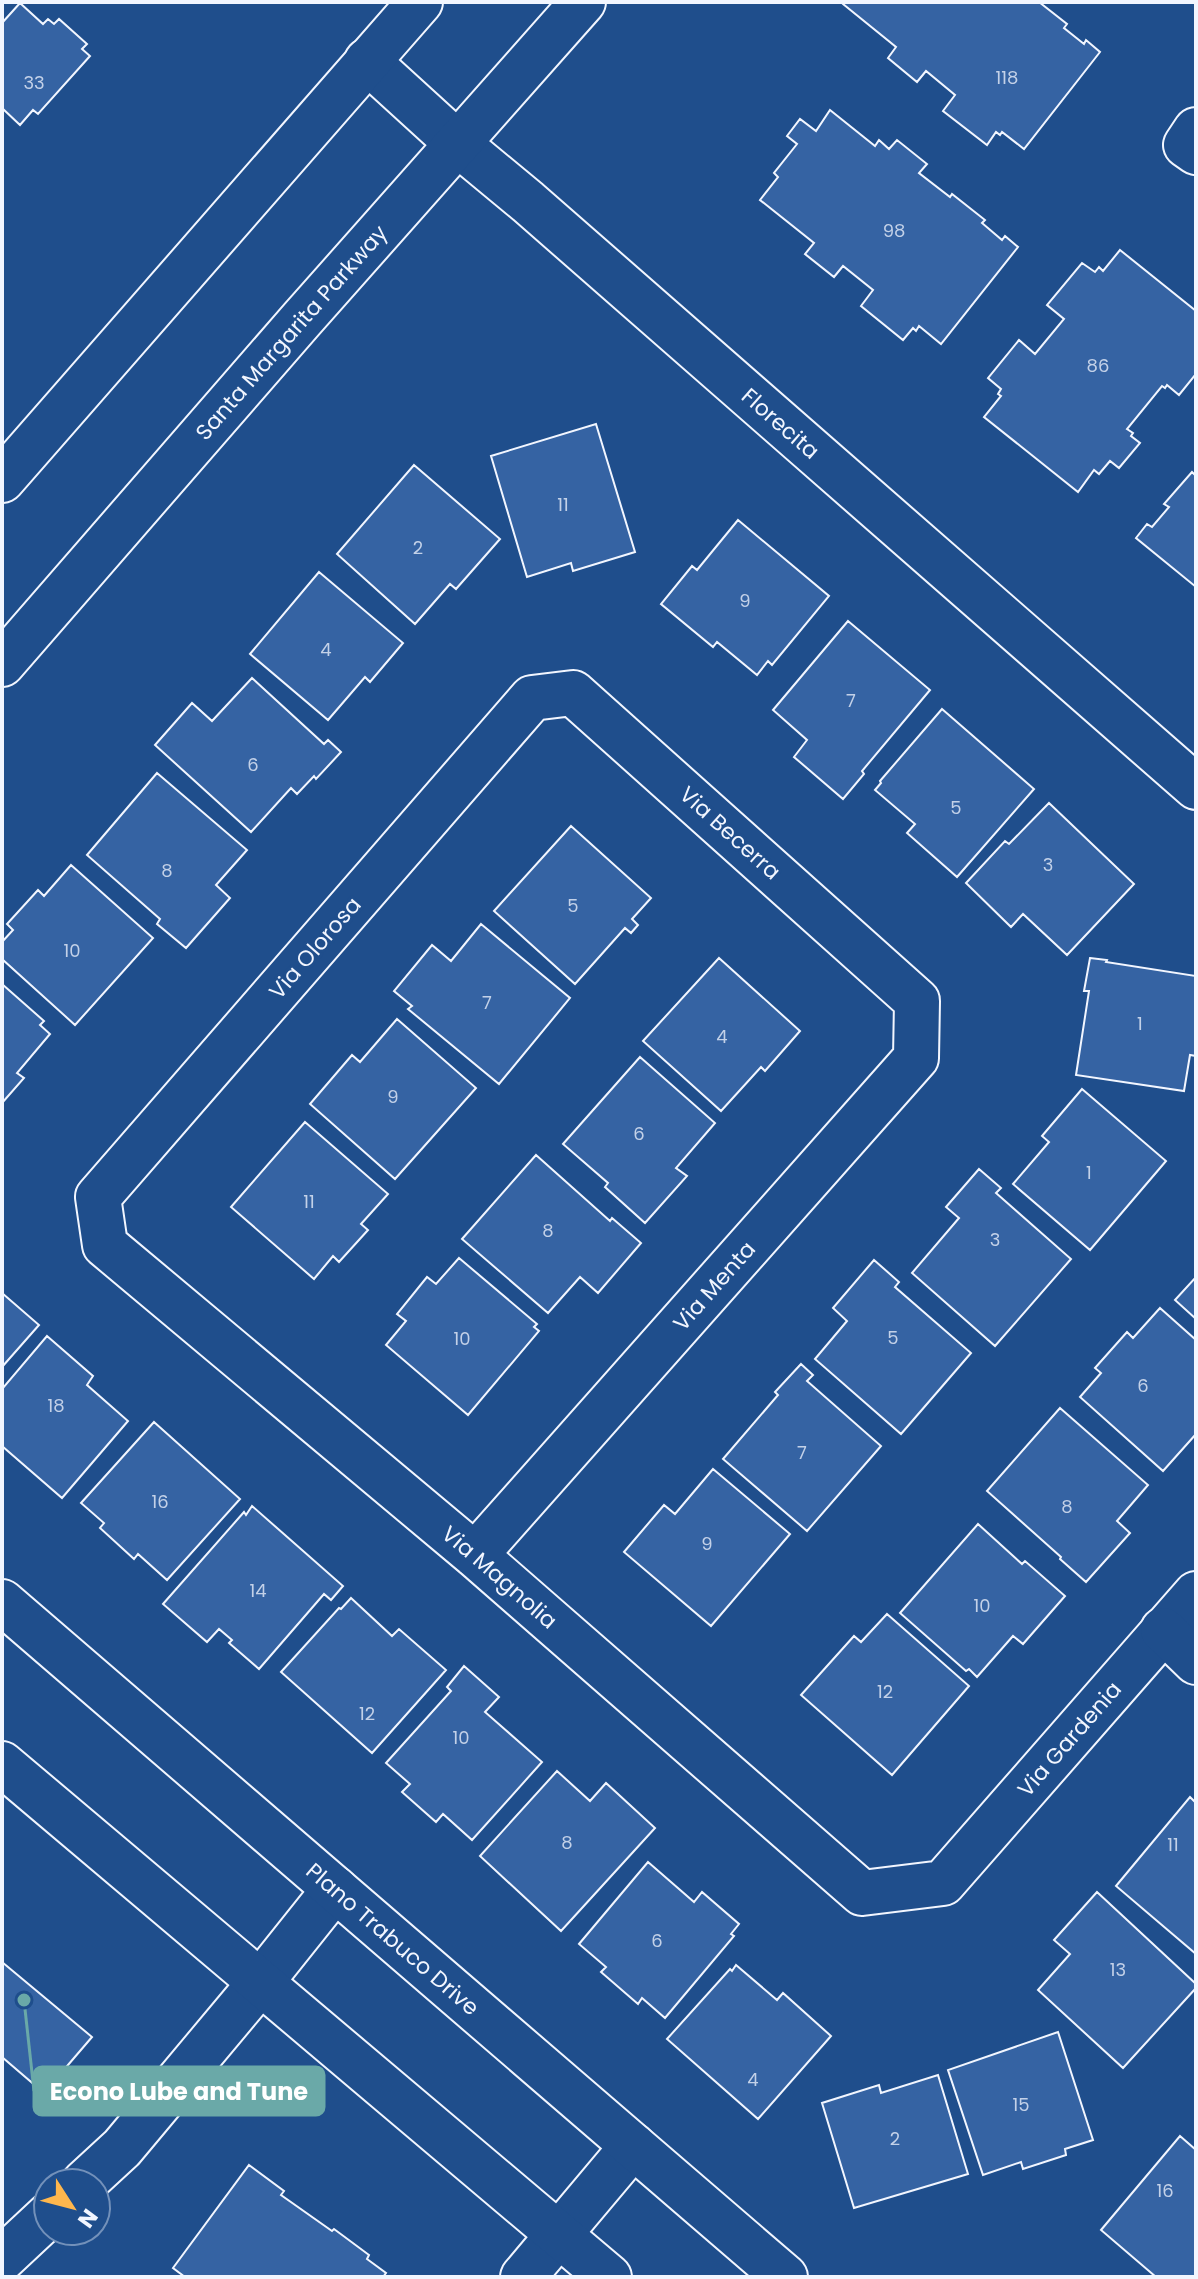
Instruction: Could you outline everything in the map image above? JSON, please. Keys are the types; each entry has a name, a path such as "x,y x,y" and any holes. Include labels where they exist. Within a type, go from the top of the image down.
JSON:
{"street":[{"path":"2,480 420,2"},
{"name":"Santa Margarita Parkway","path":"2,664 583,2"},
{"name":"Florecita","path":"367,61 458,144 1190,771"},
{"path":"1196,130 1186,145 1196,152"},
{"name":"Via Becerra","path":"532,698 573,693 917,1001"},
{"name":"Via Olorosa","path":"98,1197 532,698"},
{"name":"Via Menta","path":"475,1555 916,1058 917,1001"},
{"name":"Via Magnolia","path":"98,1197 105,1245 475,1555 862,1893 943,1883"},
{"name":"Via Gardenia","path":"943,1883 1196,1594"},
{"name":"Plano Trabuco Drive","path":"2,1602 785,2277"},
{"path":"1163,1630 1196,1662"},
{"path":"2,1764 609,2277"},
{"path":"101,2167 122,2148 335,1889"},
{"path":"523,2277 633,2146"},
{"path":"2,2259 32,2231"}],"building":[{"path":"844,2 1039,2 1067,24 1064,28 1100,52 1024,149 1002,132 1000,135 996,132 987,145 943,111 955,95 926,71 917,82 888,58 896,47"},
{"path":"20,3 43,24 48,19 54,24 59,19 87,44 82,49 90,56 38,114 33,110 20,125 2,108 2,23"},
{"path":"830,110 875,146 879,140 889,149 897,140 927,164 919,173 985,220 982,223 1002,240 1005,236 1018,247 941,344 919,326 916,331 913,328 903,340 861,306 873,290 843,266 834,277 805,254 814,243 760,200 778,177 774,173 797,144 787,136 800,119 816,131"},
{"path":"1120,250 1196,311 1196,374 1179,395 1167,385 1165,388 1162,386 1127,429 1140,443 1119,468 1110,461 1099,474 1094,470 1078,492 984,417 1001,396 998,394 1001,389 988,378 1019,340 1035,354 1064,319 1047,305 1082,263 1095,272 1099,267 1103,271"},
{"path":"596,424 635,552 573,571 571,563 527,577 491,456"},
{"path":"414,465 500,539 456,589 450,584 415,624 337,554"},
{"path":"1192,472 1196,476 1196,587 1136,538 1147,524 1152,527 1169,507 1164,504"},
{"path":"738,520 829,596 772,665 768,661 757,675 717,642 713,647 661,604 692,566 697,570"},
{"path":"319,572 403,643 370,682 365,677 328,720 250,654"},
{"path":"848,621 930,690 862,771 864,774 843,799 794,757 807,740 773,710"},
{"path":"252,678 324,744 328,740 341,752 297,794 291,788 251,832 155,745 192,703 212,721"},
{"path":"942,709 1034,789 957,877 907,833 915,824 875,790"},
{"path":"157,773 247,850 216,885 230,898 186,948 157,924 160,919 87,855"},
{"path":"1049,803 1134,884 1067,955 1023,914 1011,927 966,883 1005,841 1009,844"},
{"path":"571,826 651,898 632,919 638,925 631,933 625,928 575,984 494,911"},
{"path":"71,865 153,938 75,1025 2,959 2,942 13,930 7,924 38,890 44,896"},
{"path":"481,924 570,998 499,1084 408,1009 412,1006 394,991 432,945 451,961"},
{"path":"719,958 800,1031 765,1071 761,1067 721,1111 643,1041"},
{"path":"1090,958 1196,976 1196,1056 1190,1055 1184,1091 1076,1075 1089,991 1084,991"},
{"path":"2,984 44,1021 40,1025 50,1034 17,1073 24,1078 2,1103"},
{"path":"397,1019 476,1088 395,1179 310,1104 352,1055 360,1062"},
{"path":"640,1057 715,1123 676,1168 687,1176 645,1223 605,1187 608,1183 563,1144"},
{"path":"1082,1089 1166,1161 1090,1250 1013,1184 1049,1142 1042,1136"},
{"path":"305,1122 388,1194 361,1224 368,1230 339,1262 333,1256 314,1279 231,1207"},
{"path":"536,1155 610,1221 612,1218 641,1243 598,1293 580,1277 548,1313 462,1239"},
{"path":"979,1169 1001,1188 996,1193 1071,1259 995,1346 912,1273 959,1218 946,1207"},
{"path":"459,1258 537,1324 534,1327 539,1331 468,1415 386,1345 406,1321 397,1314 427,1277 436,1284"},
{"path":"874,1260 899,1282 895,1287 971,1353 901,1434 815,1359 847,1321 833,1308"},
{"path":"1196,1277 1196,1319 1175,1300"},
{"path":"2,1293 39,1325 2,1367"},
{"path":"1160,1308 1196,1340 1196,1434 1163,1471 1080,1397 1101,1373 1095,1368 1127,1332 1133,1338"},
{"path":"47,1336 93,1376 87,1385 128,1421 62,1498 2,1446 2,1389"},
{"path":"801,1364 813,1375 807,1381 881,1446 807,1531 723,1459"},
{"path":"1060,1408 1148,1485 1117,1521 1130,1533 1086,1582 987,1491"},
{"path":"154,1422 240,1499 167,1580 138,1554 134,1559 100,1528 104,1523 81,1503"},
{"path":"713,1469 790,1534 711,1626 624,1552 664,1505 675,1514"},
{"path":"252,1506 343,1586 331,1600 324,1594 259,1669 229,1643 232,1640 219,1629 207,1642 163,1604"},
{"path":"978,1524 1022,1564 1025,1561 1065,1596 1023,1644 1013,1636 977,1677 969,1669 966,1671 900,1613"},
{"path":"351,1598 392,1636 399,1629 446,1670 372,1753 281,1672"},
{"path":"887,1614 969,1686 892,1775 801,1695 854,1636 861,1642"},
{"path":"464,1666 499,1697 485,1712 542,1762 472,1840 443,1814 436,1822 402,1792 410,1784 386,1763 451,1691 447,1687"},
{"path":"557,1771 590,1801 606,1783 655,1828 561,1931 480,1856"},
{"path":"1190,1797 1196,1803 1196,1954 1116,1886"},
{"path":"648,1862 694,1902 702,1892 739,1924 731,1934 734,1936 665,2018 642,1998 638,2004 601,1972 606,1967 579,1944"},
{"path":"1097,1892 1196,1984 1196,1988 1123,2068 1038,1990 1070,1954 1054,1940"},
{"path":"2,1962 92,2037 44,2093 2,2057"},
{"path":"736,1965 777,2000 783,1993 831,2036 758,2119 667,2039"},
{"path":"1058,2032 1093,2140 1065,2149 1066,2155 1023,2169 1021,2162 983,2175 948,2070"},
{"path":"938,2075 968,2174 854,2208 822,2103 879,2085 881,2093"},
{"path":"1180,2136 1196,2150 1196,2277 1156,2277 1101,2230"},
{"path":"249,2165 284,2191 281,2195 369,2255 367,2259 386,2273 383,2277 185,2277 173,2268"}],"place":[{"name":"Econo Lube and Tune","path":"24,2000"}]}
